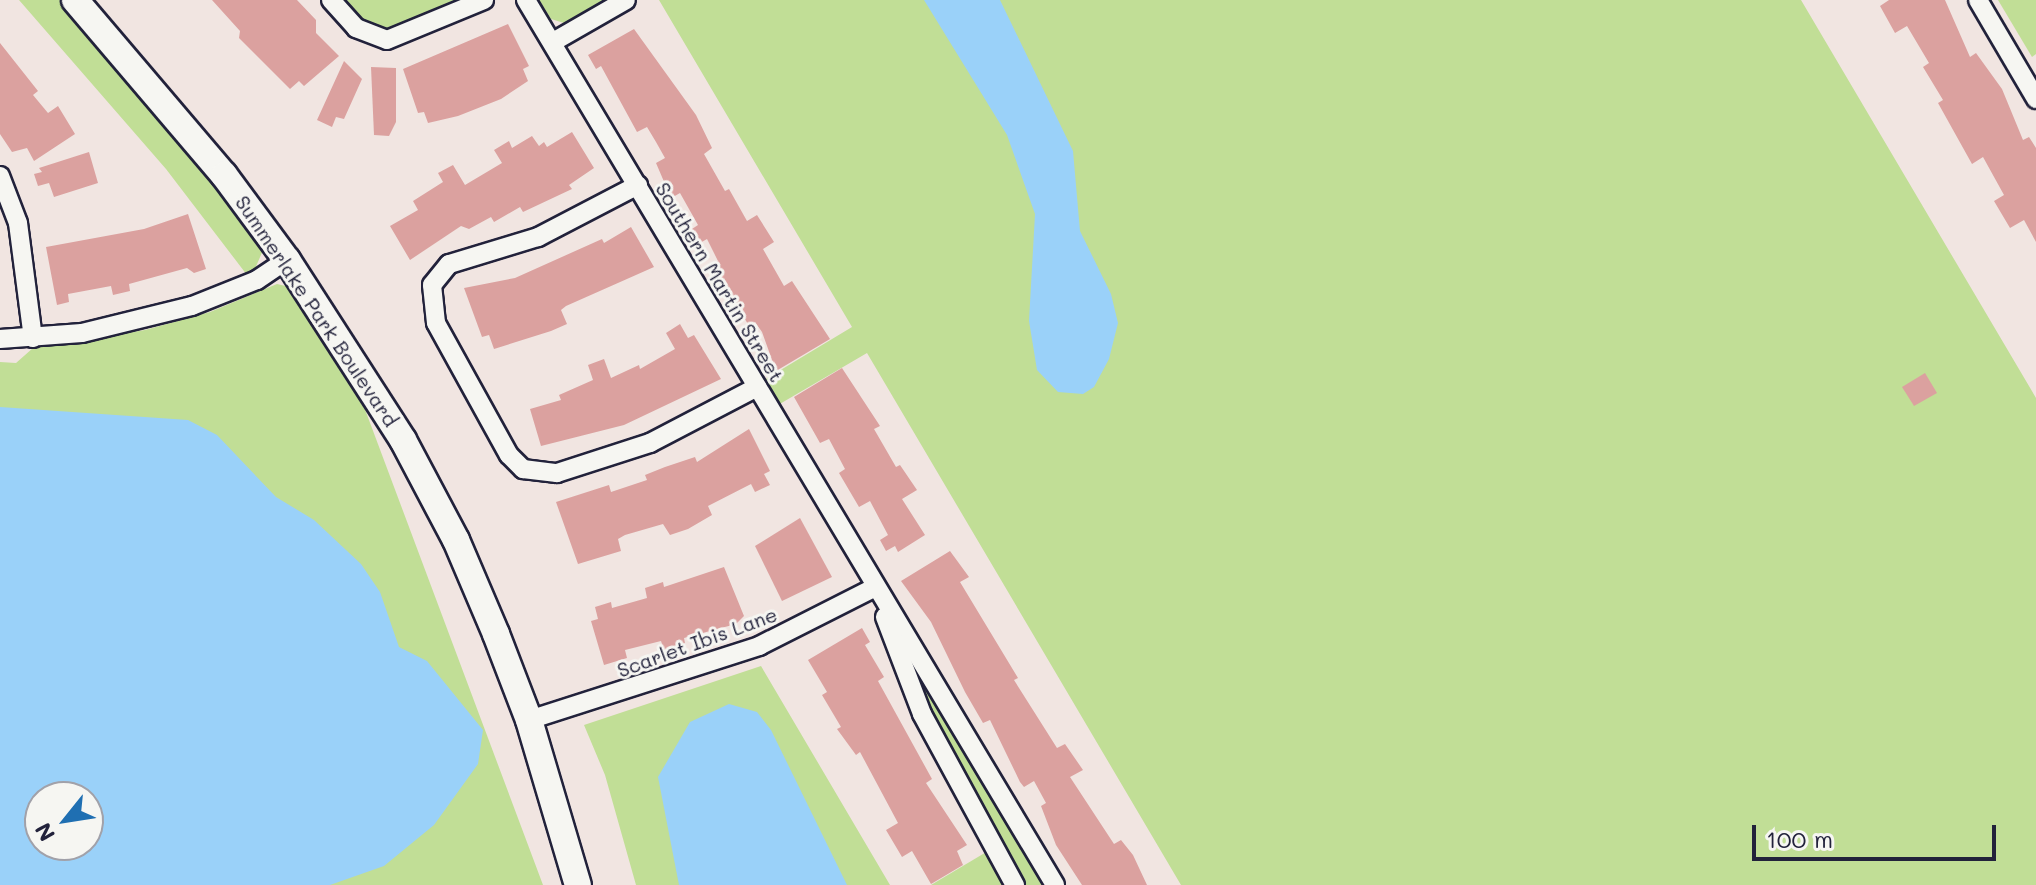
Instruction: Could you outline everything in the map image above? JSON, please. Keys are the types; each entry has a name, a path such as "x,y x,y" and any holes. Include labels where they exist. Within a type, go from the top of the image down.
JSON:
{"main road":[{"name":"Summerlake Park Boulevard","path":"75,0 224,175 287,260 403,440 456,540 529,720 578,885"}],"street":[{"path":"331,0 356,28 387,40 484,0"},
{"name":"Southern Martin Street","path":"526,0 874,588 1055,885"},
{"path":"553,42 626,0"},
{"path":"1978,0 2036,99"},
{"path":"0,176 18,223 33,338"},
{"path":"638,185 538,237 449,264 432,285 436,323 509,455 523,469 557,473 650,443 757,387"},
{"path":"0,339 82,333 192,306 257,280 287,260"},
{"name":"Southern Martin Street","path":"874,588 922,714 1015,885"},
{"name":"Scarlet Ibis Lane","path":"529,720 745,652 874,588"}],"green space":[{"path":"19,0 63,0 174,127 264,248 254,271 247,275 166,169"},
{"path":"345,0 467,0 390,30 366,24"},
{"path":"539,0 607,0 564,23 551,19"},
{"path":"659,0 1801,0 2036,398 2036,885 1181,885 867,353 778,405 764,380 852,327"},
{"path":"1998,0 2036,0 2036,54 2032,57"},
{"path":"277,284 294,288 351,372 543,885 0,885 0,362 16,363 33,348 145,330 210,312"},
{"path":"903,647 1048,885 1023,885 940,734"},
{"path":"761,666 890,885 636,885 605,775 584,725"},
{"path":"988,851 1005,885 931,885"}],"water":[{"path":"924,0 1000,0 1073,151 1080,231 1111,294 1118,323 1109,359 1094,387 1083,394 1058,392 1037,370 1029,321 1035,214 1007,135"},
{"path":"0,407 188,420 217,435 276,497 314,520 361,564 380,592 399,647 427,661 483,730 478,764 434,825 384,866 330,885 0,885"},
{"path":"729,704 757,712 771,730 847,885 679,885 658,777 690,722"}],"building":[{"path":"212,0 297,0 316,20 316,33 339,56 304,86 299,81 290,89 239,38 240,31"},
{"path":"1889,0 1945,0 1970,57 1976,53 2002,89 2023,140 2029,137 2036,148 2036,242 2024,220 2010,228 1994,201 2004,195 1983,157 1972,164 1938,103 1943,100 1923,67 1929,63 1907,26 1895,33 1880,6"},
{"path":"508,24 529,66 523,69 528,81 501,99 458,116 428,123 424,112 418,113 403,69"},
{"path":"634,29 696,115 712,148 704,154 725,191 729,189 747,221 757,215 774,242 763,249 784,286 792,281 830,339 776,371 762,332 755,322 749,326 713,264 718,261 707,239 700,243 692,229 698,225 680,193 673,197 665,184 656,163 665,158 656,142 647,127 637,132 601,66 596,69 588,55"},
{"path":"0,43 38,91 33,95 48,113 58,106 75,134 34,161 27,148 12,152 0,134"},
{"path":"344,61 362,79 344,119 336,117 332,127 317,120"},
{"path":"371,67 396,68 396,122 389,136 374,135"},
{"path":"572,132 594,168 569,185 572,189 523,212 520,207 494,222 491,217 469,229 461,226 410,260 390,226 418,210 413,201 443,182 438,173 453,165 465,185 502,163 494,150 509,141 512,148 532,136 539,146 544,142 547,147"},
{"path":"89,152 98,183 54,197 49,183 38,186 34,174 42,172 39,168"},
{"path":"188,214 206,269 194,273 187,268 129,284 130,291 113,295 111,286 68,294 69,302 57,305 46,247 144,229"},
{"path":"631,227 654,267 566,306 561,310 567,324 551,331 494,349 489,335 482,337 464,288 515,278 602,239 604,243"},
{"path":"680,324 688,338 694,335 721,379 624,425 541,446 530,409 561,400 559,395 593,380 588,365 604,359 611,378 639,365 640,369 675,349 666,333"},
{"path":"842,368 880,426 874,429 896,467 900,465 917,490 902,499 925,535 898,552 895,546 886,551 880,540 888,535 870,501 859,507 839,473 845,469 829,439 820,443 794,397"},
{"path":"1925,373 1937,393 1914,406 1902,387"},
{"path":"749,429 770,471 764,474 770,485 755,492 751,484 708,506 712,515 688,529 670,535 663,524 625,535 618,539 621,551 578,564 556,502 609,485 611,492 647,480 645,475 665,467 695,457 697,462"},
{"path":"800,518 832,577 782,601 755,546"},
{"path":"950,551 969,577 960,582 1018,678 1014,680 1057,748 1065,744 1083,770 1070,777 1114,844 1121,840 1133,855 1147,885 1082,885 1056,845 1041,806 1046,803 1034,781 1024,787 990,720 983,723 931,622 901,581"},
{"path":"724,567 744,616 736,624 684,638 685,643 665,653 661,641 625,650 627,658 604,665 591,621 598,619 595,607 611,602 612,608 647,598 645,588 663,582 664,587"},
{"path":"862,628 870,642 865,645 884,677 878,681 932,779 926,783 967,845 957,851 963,865 931,884 912,851 902,857 886,830 898,823 860,752 856,755 837,729 841,727 822,695 827,692 808,660"}]}
